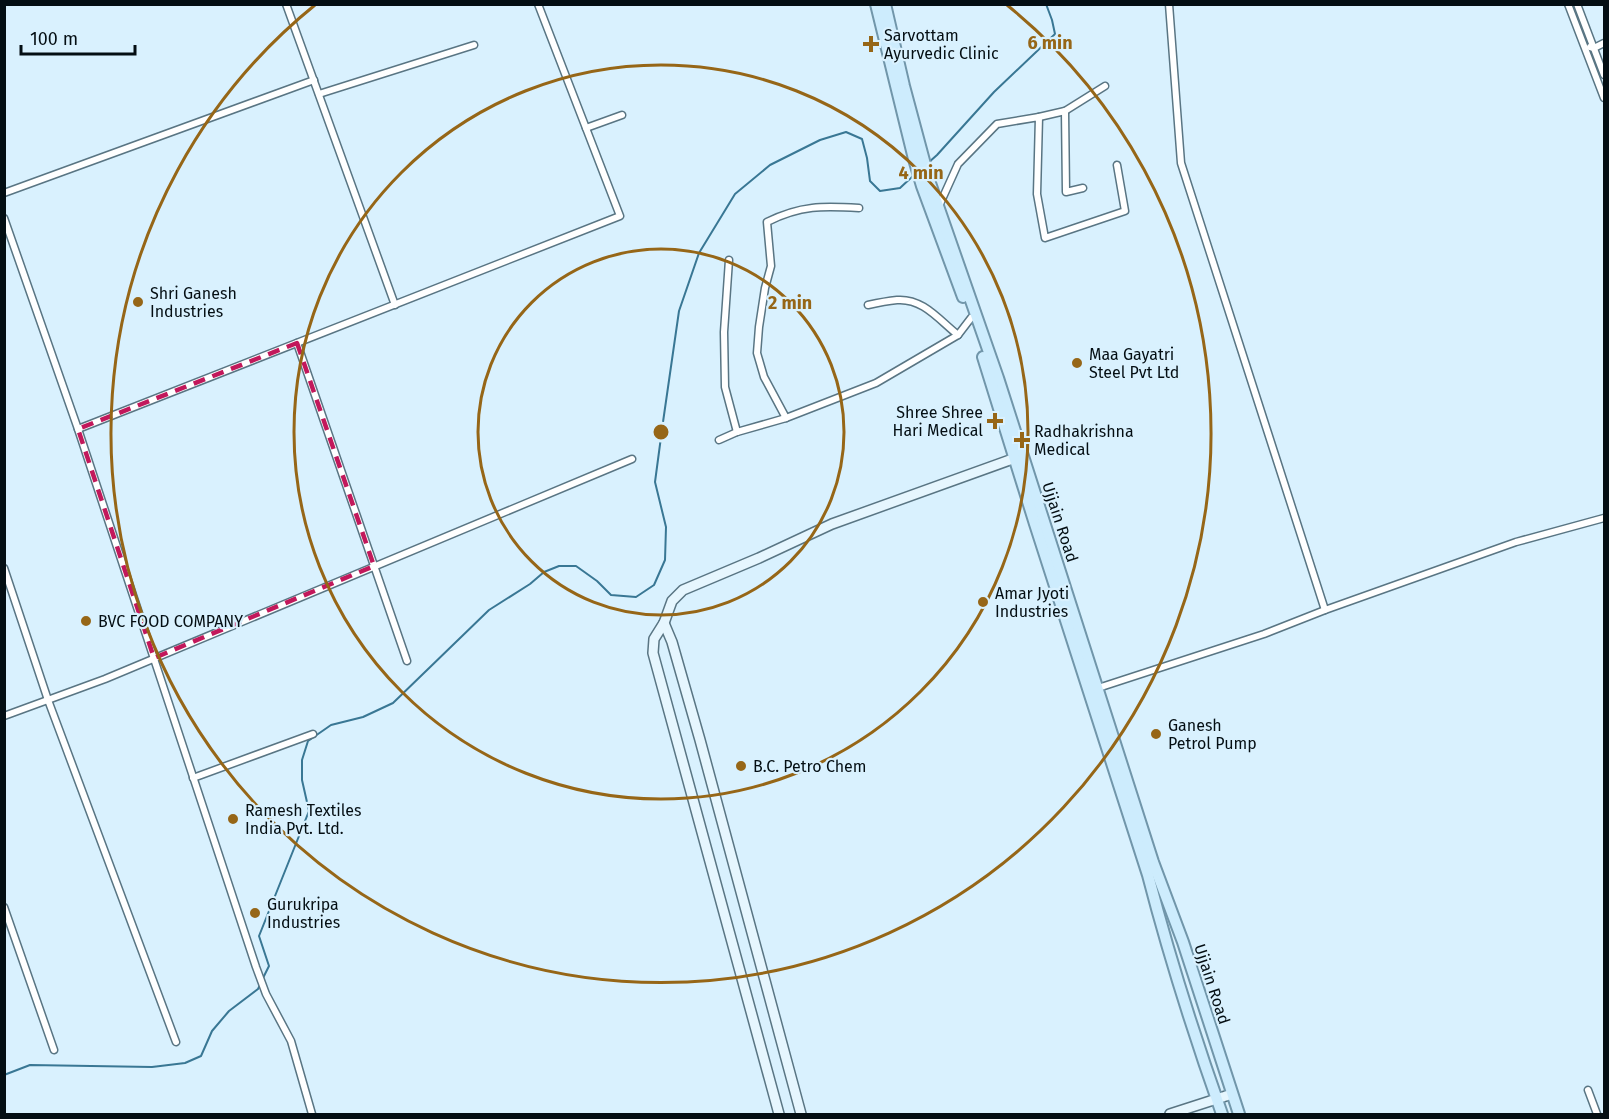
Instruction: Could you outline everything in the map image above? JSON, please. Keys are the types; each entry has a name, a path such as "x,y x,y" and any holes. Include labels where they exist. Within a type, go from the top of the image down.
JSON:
{"main road":[{"name":"Ujjain Road","path":"876,4 926,184 1019,457"},
{"name":"Ujjain Road","path":"885,4 919,159"},
{"name":"Ujjain Road","path":"926,184 939,207 971,297 1093,690 1196,1040 1222,1114"},
{"name":"Ujjain Road","path":"1093,690 1183,942 1239,1114"}],"street":[{"path":"286,4 395,305"},
{"path":"78,429 620,216 538,4"},
{"path":"1169,4 1180,163 1324,610"},
{"path":"1568,4 1605,98"},
{"path":"1577,4 1605,75"},
{"path":"1584,45 1594,48 1605,44"},
{"path":"319,94 474,45"},
{"path":"4,193 314,80"},
{"path":"939,207 957,164 997,124 1065,111 1105,86"},
{"path":"1065,111 1066,192 1083,188"},
{"path":"586,128 622,115"},
{"path":"1039,117 1037,194 1045,238 1125,211 1117,165"},
{"path":"786,418 764,377 757,353 765,288 771,266 767,222 800,209 825,206 859,208"},
{"path":"4,218 78,429 256,967 266,994 291,1041 312,1114"},
{"path":"729,260 724,332 725,387 737,432"},
{"path":"868,305 897,300 912,301 930,310 958,335"},
{"path":"719,440 737,432 786,418 876,383 958,335 971,318"},
{"path":"297,343 407,661"},
{"path":"779,1114 653,653 654,639 672,601 683,590 700,581 759,558 832,524 1019,457"},
{"path":"4,716 105,679 633,459"},
{"path":"1093,690 1264,634 1324,610 1516,542 1605,518"},
{"path":"4,568 48,700 177,1041"},
{"path":"663,623 672,642 697,729 801,1114"},
{"path":"193,778 313,734"},
{"path":"4,907 54,1050"},
{"path":"1588,1090 1597,1114"},
{"path":"1170,1114 1232,1094"}],"highlighted area":[{"path":"297,343 374,566 154,658 78,429"}],"waterway":[{"path":"928,163 994,92 1055,34 1046,4"},
{"path":"262,980 269,966 259,936 309,811 302,780 302,760 308,741 331,725 363,717 393,703 489,610 530,584 544,572 559,566 576,566 597,581 611,595 636,597 654,585 665,560 666,527 655,482 679,311 699,253 735,194 770,165 820,140 846,132 862,139 870,181 880,191 900,188 914,175"},
{"path":"4,1075 30,1065 152,1067 185,1063 201,1056 212,1031 229,1011 260,985"}],"place":[{"name":"Sarvottam Ayurvedic Clinic","path":"871,44"},
{"name":"Shri Ganesh Industries","path":"138,302"},
{"name":"Maa Gayatri Steel Pvt Ltd","path":"1077,363"},
{"name":"Shree Shree Hari Medical","path":"995,421"},
{"name":"Radhakrishna Medical","path":"1022,440"},
{"name":"Amar Jyoti Industries","path":"983,602"},
{"name":"BVC FOOD COMPANY","path":"86,621"},
{"name":"Ganesh Petrol Pump","path":"1156,734"},
{"name":"B.C. Petro Chem","path":"741,766"},
{"name":"Ramesh Textiles India Pvt. Ltd.","path":"233,819"},
{"name":"Gurukripa Industries","path":"255,913"}]}
